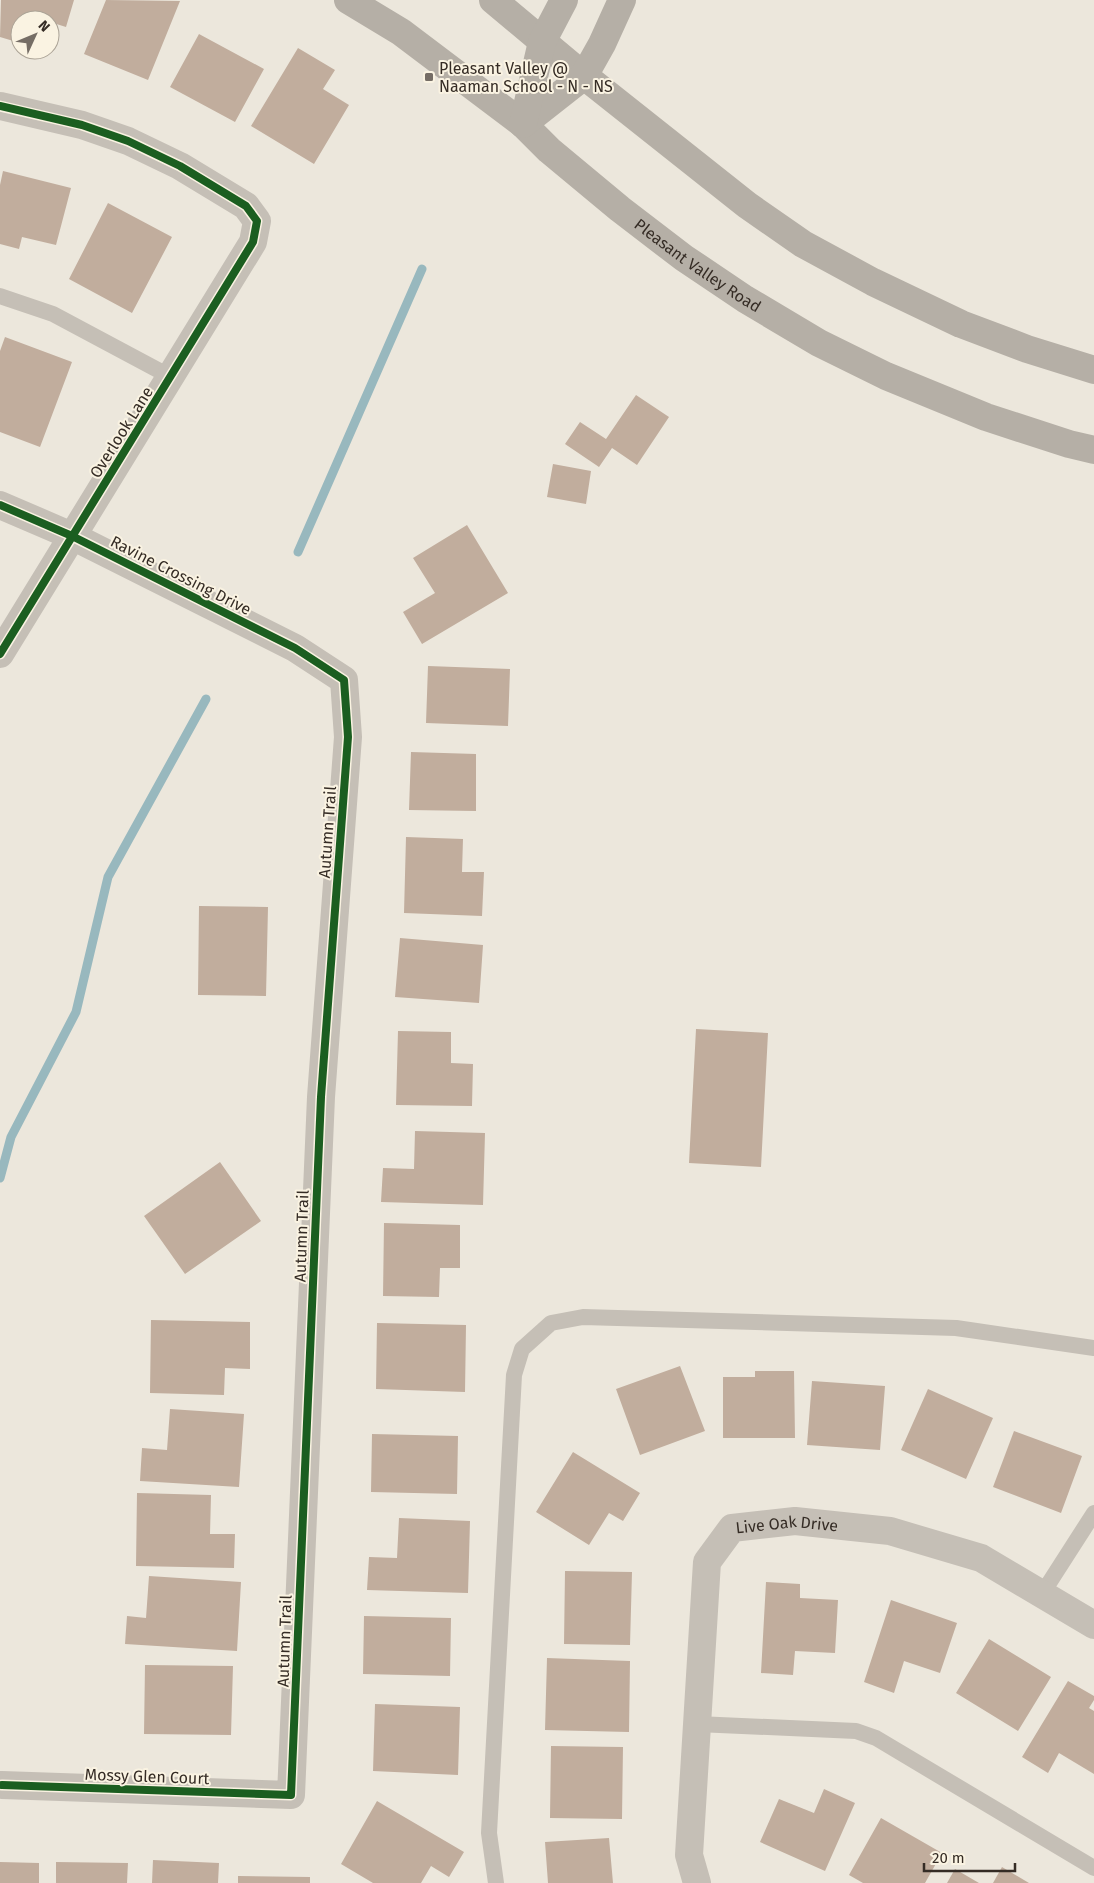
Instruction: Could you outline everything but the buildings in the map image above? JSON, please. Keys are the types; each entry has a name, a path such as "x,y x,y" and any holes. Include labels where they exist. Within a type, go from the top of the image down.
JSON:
{"main road":[{"name":"Pleasant Valley Road","path":"348,0 401,32 523,124 548,150 620,210 684,258 745,299 819,343 886,376 986,417 1069,444 1094,450"},
{"path":"493,0 542,42 747,206 803,244 873,282 961,324 1028,349 1094,370"},
{"path":"523,124 542,42 564,0"},
{"path":"523,124 584,76 602,44 622,0"}],"street":[{"name":"Overlook Lane","path":"0,106 82,125 128,141 180,166 246,206 257,221 253,242 0,654"},
{"name":"Ravine Crossing Drive","path":"0,505 72,536 296,648 344,680"},
{"name":"Autumn Trail","path":"291,1795 321,1097 348,737 344,680"},
{"name":"Live Oak Drive","path":"697,1883 689,1855 707,1562 732,1528 795,1521 890,1531 980,1558 1094,1625"},
{"name":"Mossy Glen Court","path":"2,1785 291,1795"}],"lane":[{"path":"0,296 53,314 171,377"},
{"path":"496,1883 489,1833 514,1374 522,1349 551,1323 583,1317 956,1328 1094,1348"},
{"path":"1042,1594 1094,1513"},
{"path":"697,1724 856,1731 876,1738 1094,1868"}],"waterway":[{"path":"298,552 422,269"},
{"path":"0,1178 11,1137 76,1012 108,877 206,699"}],"cycle path":[{"path":"0,106 82,125 128,141 180,166 246,206 257,221 253,242 0,654"},
{"path":"0,505 72,536 295,648 344,680 348,737 321,1097 291,1795 2,1785"}],"place":[{"name":"Pleasant Valley @ Naaman School - N - NS","path":"429,77"}]}
